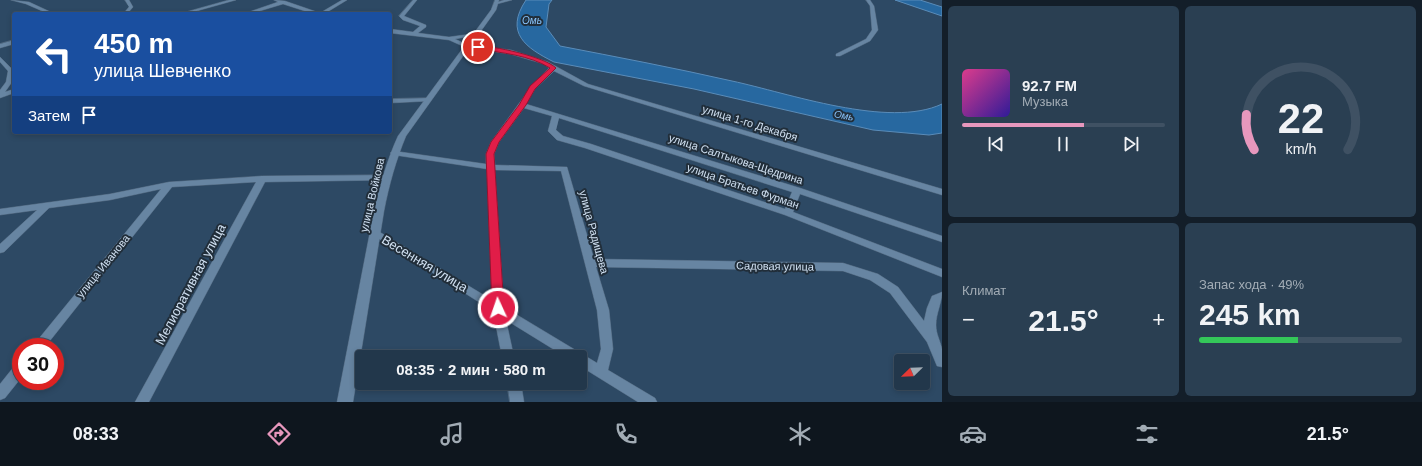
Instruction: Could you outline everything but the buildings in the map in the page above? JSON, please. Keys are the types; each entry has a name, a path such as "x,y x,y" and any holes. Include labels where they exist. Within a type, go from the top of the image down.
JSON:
{"main road":[{"name":"улица Войкова","path":"345,402 375,233 386,178 394,153 402,136 476,34 497,1"}],"street":[{"path":"13,0 27,3 48,12"},
{"path":"127,0 131,7 127,12"},
{"path":"189,12 234,0"},
{"path":"276,0 314,12"},
{"path":"324,12 345,0"},
{"path":"414,34 424,26 401,16 415,0"},
{"path":"497,1 510,0"},
{"path":"838,56 868,40 875,30 872,6 868,0"},
{"path":"251,12 283,2"},
{"path":"392,31 450,39 476,34"},
{"name":"улица 1-го Декабря","path":"450,39 467,46 511,52 546,63 586,85 942,192"},
{"path":"0,46 12,43"},
{"path":"0,95 11,77 11,71 5,61"},
{"path":"507,350 498,308 490,154 495,142 533,88 553,68"},
{"path":"0,95 12,92"},
{"path":"392,101 428,100"},
{"name":"улица Салтыкова-Щедрина","path":"522,105 797,190 942,239"},
{"name":"улица Братьев Фурман","path":"556,115 552,131 560,138 788,213 942,273"},
{"path":"394,153 491,167"},
{"name":"улица Радищева","path":"491,167 564,169 603,310 607,349 601,373"},
{"path":"0,212 110,196 169,185 262,179 386,178"},
{"name":"Мелиоративная улица","path":"142,402 262,179"},
{"name":"улица Иванова","path":"45,338 169,185"},
{"path":"788,213 797,190"},
{"path":"0,250 47,206"},
{"name":"Весенняя улица","path":"375,233 565,350"},
{"name":"Садовая улица","path":"590,263 843,267 874,277 894,290 930,338 942,362"},
{"path":"930,338 930,314 936,299 942,296"},
{"path":"587,364 650,402"},
{"path":"0,394 12,379"},
{"path":"515,390 517,402"}],"water":[{"name":"Омь","path":"526,0 552,0 549,4 546,27 560,46 732,81 809,100 867,111 895,113 920,111 942,104 942,133 929,135 873,130 694,89 554,62 535,51 521,38 517,22"},
{"path":"895,0 920,0 942,7 942,16"}],"route":[{"path":"478,47 511,52 529,57 546,63 553,68 542,77 533,88 495,142 490,154 498,308"}]}
